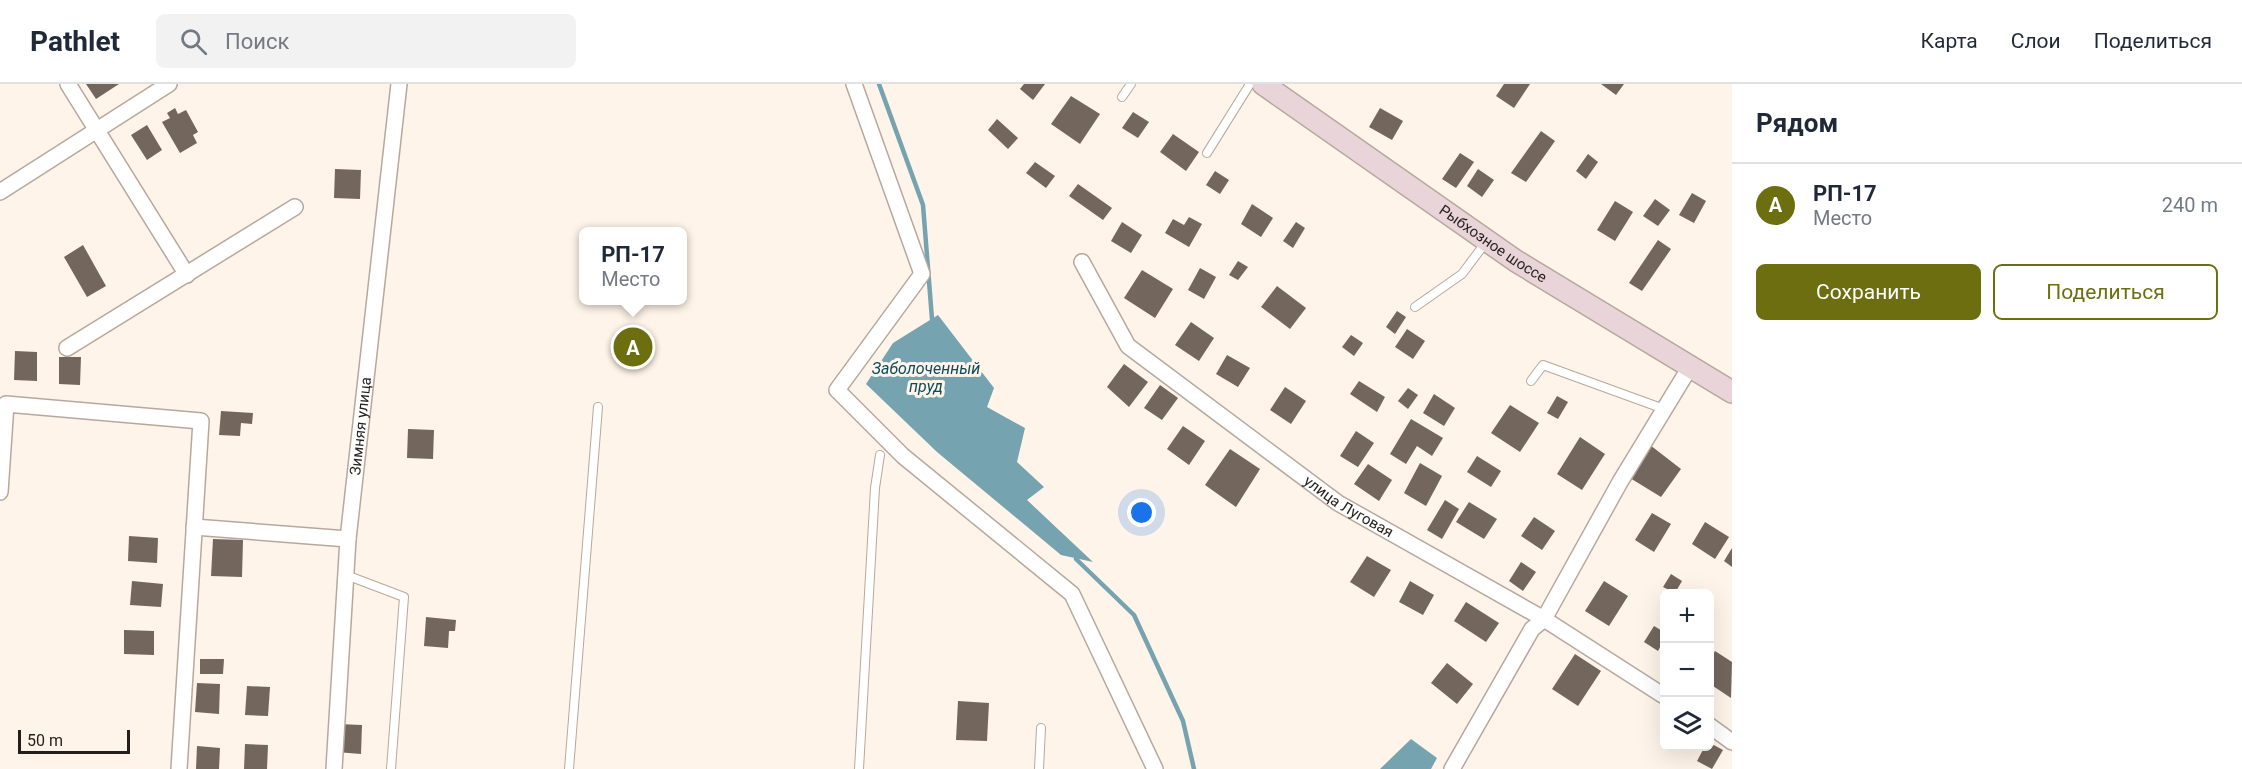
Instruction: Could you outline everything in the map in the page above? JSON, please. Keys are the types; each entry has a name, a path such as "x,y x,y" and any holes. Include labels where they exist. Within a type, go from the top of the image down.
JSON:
{"main road":[{"name":"Рыбхозное шоссе","path":"1263,84 1516,261 1732,392"}],"street":[{"path":"68,84 187,275"},
{"path":"0,192 169,84"},
{"name":"Зимняя улица","path":"334,769 348,539 399,84"},
{"path":"854,84 922,274 837,390 903,456 1072,594 1155,769"},
{"path":"67,348 295,207"},
{"name":"улица Луговая","path":"1082,262 1128,346 1338,503 1544,619 1660,693"},
{"path":"1452,769 1532,629 1544,619 1620,482 1690,367"},
{"path":"0,492 3,404 201,421 179,769"},
{"path":"194,527 348,539"},
{"path":"1714,729 1732,742"}],"lane":[{"path":"1122,97 1131,84"},
{"path":"1207,153 1250,84"},
{"path":"1415,307 1462,274 1487,241"},
{"path":"1531,381 1543,365 1664,409"},
{"path":"569,769 598,407"},
{"path":"859,769 875,488 880,455"},
{"path":"345,575 404,597 390,769"},
{"path":"1039,769 1041,728"}],"water":[{"name":"Заболоченный пруд","path":"938,315 994,388 987,407 1025,428 1017,462 1044,487 1027,500 1093,562 1061,555 937,452 866,384 893,343"},
{"path":"1411,739 1437,758 1431,769 1380,769"}],"building":[{"path":"86,84 119,84 96,99"},
{"path":"1024,84 1045,84 1033,100 1020,89"},
{"path":"1504,84 1530,84 1514,108 1496,96"},
{"path":"1601,84 1624,84 1616,95"},
{"path":"1071,96 1100,114 1080,144 1051,124"},
{"path":"175,108 178,114 186,110 198,132 193,135 197,143 180,153 162,122 170,118 167,113"},
{"path":"1380,108 1403,121 1392,140 1369,127"},
{"path":"1133,112 1149,122 1138,138 1122,128"},
{"path":"997,119 1018,138 1008,149 988,130"},
{"path":"147,125 162,150 147,160 131,135"},
{"path":"1541,131 1555,141 1526,182 1511,173"},
{"path":"1173,134 1199,152 1186,171 1160,152"},
{"path":"1460,153 1474,162 1456,188 1442,179"},
{"path":"1588,154 1598,162 1586,179 1576,171"},
{"path":"1035,162 1055,176 1046,188 1026,173"},
{"path":"335,169 361,170 360,199 334,198"},
{"path":"1478,169 1494,180 1482,197 1467,186"},
{"path":"1215,171 1229,180 1220,194 1206,185"},
{"path":"1078,184 1112,208 1103,220 1069,196"},
{"path":"1692,193 1706,201 1694,223 1679,215"},
{"path":"1655,199 1670,210 1658,226 1643,216"},
{"path":"1615,201 1633,212 1615,241 1597,230"},
{"path":"1252,204 1273,218 1261,237 1241,224"},
{"path":"1189,217 1202,224 1189,247 1165,233 1173,219 1184,225"},
{"path":"1122,222 1142,235 1131,253 1111,241"},
{"path":"1296,222 1305,228 1293,248 1283,241"},
{"path":"1658,240 1671,249 1642,291 1629,283"},
{"path":"83,245 106,286 87,297 64,257"},
{"path":"1238,261 1248,267 1238,280 1229,275"},
{"path":"1200,268 1216,277 1204,299 1188,290"},
{"path":"1142,270 1173,289 1155,318 1124,298"},
{"path":"1277,286 1306,308 1290,329 1261,307"},
{"path":"1397,311 1406,317 1395,334 1386,327"},
{"path":"1191,322 1214,338 1199,361 1175,345"},
{"path":"628,328 645,332 638,365 620,361"},
{"path":"1407,329 1425,341 1413,359 1395,347"},
{"path":"1351,335 1363,343 1354,356 1342,347"},
{"path":"15,351 37,352 37,381 14,380"},
{"path":"1227,355 1250,368 1238,387 1216,374"},
{"path":"59,357 81,357 80,385 59,384"},
{"path":"1124,364 1148,382 1129,407 1107,387"},
{"path":"1359,381 1385,397 1377,412 1350,394"},
{"path":"1160,385 1178,398 1162,420 1144,408"},
{"path":"1285,387 1306,401 1291,424 1270,410"},
{"path":"1408,388 1418,395 1408,409 1398,401"},
{"path":"1434,394 1455,408 1444,426 1423,413"},
{"path":"1557,396 1568,402 1558,419 1547,413"},
{"path":"1510,405 1539,423 1520,452 1491,433"},
{"path":"221,411 253,413 252,424 241,423 240,436 219,435"},
{"path":"1411,419 1443,438 1432,456 1417,446 1406,464 1390,454"},
{"path":"1183,426 1205,441 1189,465 1167,449"},
{"path":"408,429 434,430 433,459 407,458"},
{"path":"1356,431 1374,443 1358,467 1340,456"},
{"path":"1580,437 1605,454 1582,490 1557,474"},
{"path":"1650,445 1681,469 1661,497 1630,478"},
{"path":"1230,449 1260,469 1236,507 1205,485"},
{"path":"1477,456 1501,471 1491,487 1467,472"},
{"path":"1420,463 1442,476 1426,506 1404,493"},
{"path":"1368,464 1392,480 1379,501 1354,484"},
{"path":"1445,500 1459,509 1442,539 1427,530"},
{"path":"1469,502 1497,519 1484,539 1456,522"},
{"path":"1652,513 1671,524 1654,552 1635,540"},
{"path":"1534,517 1555,531 1542,550 1521,536"},
{"path":"1705,522 1729,537 1715,559 1692,544"},
{"path":"129,536 158,538 157,563 128,561"},
{"path":"213,539 243,540 242,577 211,576"},
{"path":"1732,548 1732,567 1724,561"},
{"path":"1367,556 1391,570 1374,597 1350,582"},
{"path":"1521,562 1536,572 1523,591 1509,581"},
{"path":"1671,574 1682,581 1677,589 1663,587"},
{"path":"132,581 163,584 161,607 130,605"},
{"path":"1410,581 1434,595 1423,615 1399,602"},
{"path":"1604,581 1628,596 1609,626 1585,611"},
{"path":"1466,602 1499,623 1486,642 1454,621"},
{"path":"426,617 456,620 455,631 449,631 448,648 424,646"},
{"path":"1654,626 1660,630 1658,651 1644,642"},
{"path":"124,630 154,631 154,655 124,654"},
{"path":"1715,651 1732,662 1731,698 1714,687"},
{"path":"1575,654 1601,671 1578,706 1552,689"},
{"path":"200,659 224,659 223,674 200,674"},
{"path":"1447,663 1473,684 1457,704 1431,683"},
{"path":"197,683 220,684 219,714 195,712"},
{"path":"247,686 270,687 268,716 245,715"},
{"path":"958,701 989,703 987,741 956,740"},
{"path":"338,724 362,725 361,754 336,752"},
{"path":"245,744 268,745 267,769 244,769"},
{"path":"1714,745 1723,750 1712,769 1697,761 1702,751 1714,751"},
{"path":"197,746 220,748 219,769 196,769"}],"waterway":[{"path":"879,84 923,205 932,319"},
{"path":"1076,559 1134,615 1183,721 1194,769"}],"place":[{"name":"РП-17","path":"633,347"}]}
